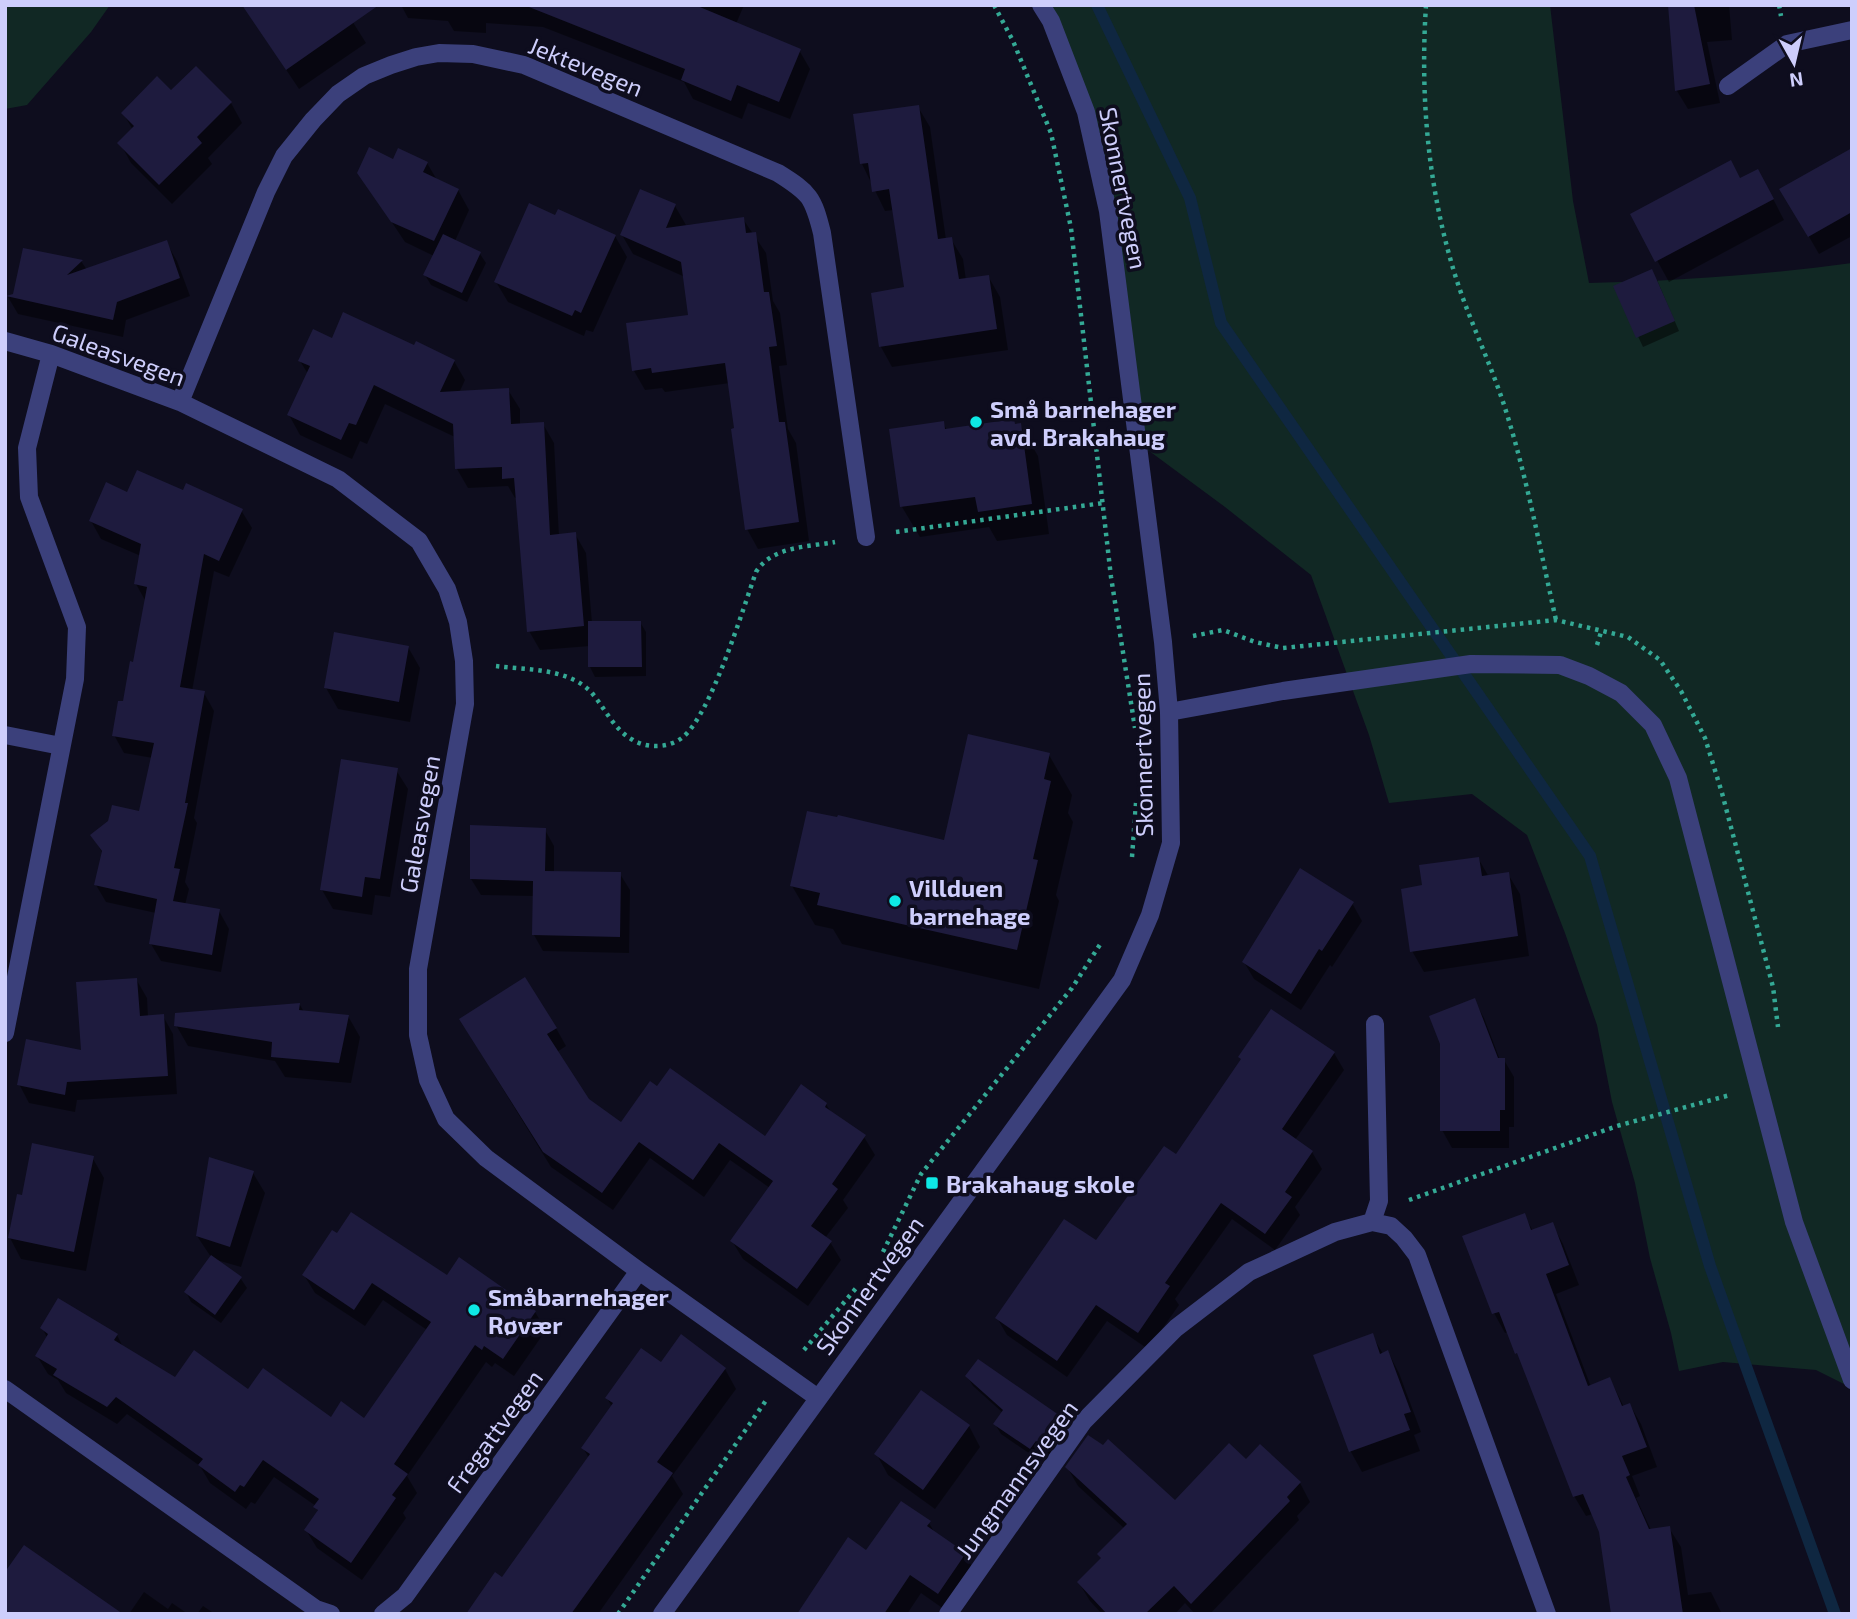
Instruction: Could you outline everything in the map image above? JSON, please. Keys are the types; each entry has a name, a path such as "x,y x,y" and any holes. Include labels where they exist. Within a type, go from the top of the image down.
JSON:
{"street":[{"name":"Skonnertvegen","path":"663,1614 1122,980 1150,915 1171,843 1169,712 1163,642 1108,211 1086,112 1051,21 1041,5"},
{"path":"1728,86 1787,44 1852,30"},
{"name":"Jektevegen","path":"180,402 266,192 285,156 313,120 338,94 364,76 391,65 439,53 486,57 524,65 778,173 800,187 815,205 822,233 866,537"},
{"name":"Galeasvegen","path":"5,341 51,354 180,402 338,479 419,541 447,589 458,622 464,662 465,704 418,969 418,1035 428,1080 446,1119 486,1158 818,1398"},
{"path":"5,1033 75,679 77,627 29,497 27,448 51,354"},
{"path":"1169,712 1283,691 1471,664 1560,665 1589,676 1621,693 1653,725 1678,778 1794,1222 1852,1380"},
{"path":"5,735 61,746"},
{"path":"1375,1024 1379,1201 1372,1222 1391,1226 1417,1255 1547,1614"},
{"name":"Jungmannsvegen","path":"948,1614 1083,1422 1176,1328 1249,1272 1335,1232 1372,1222"},
{"name":"Fregattvegen","path":"383,1614 405,1596 639,1271"},
{"path":"5,1389 304,1601 331,1614"}],"path":[{"path":"994,5 1013,41 1051,133 1071,228 1111,577 1136,736"},
{"path":"1426,5 1423,49 1424,107 1430,166 1441,226 1520,459 1556,620"},
{"path":"464,662 562,675 578,680 631,740 642,745 664,746 683,737 701,713 728,652 756,572 761,564 778,553 866,537 1103,503"},
{"path":"1163,642 1223,630 1255,642 1283,648 1556,620 1628,637 1660,660 1681,691 1705,738 1773,987 1780,1040"},
{"path":"1130,871 1136,802"},
{"path":"878,1261 921,1174 1072,988 1104,938"},
{"path":"1379,1201 1408,1200 1617,1126 1757,1088"},
{"path":"618,1614 784,1375 861,1282"}],"green space":[{"path":"5,5 110,5 91,32 27,105 5,109"},
{"path":"1045,5 1550,5 1573,201 1589,283 1720,277 1852,263 1852,1388 1816,1370 1723,1362 1679,1371 1650,1258 1635,1183 1612,1102 1597,1025 1527,835 1472,794 1389,803 1369,735 1311,575 1133,439 1116,301 1099,198 1076,104"}],"building":[{"path":"242,5 379,5 286,70"},
{"path":"529,5 695,5 801,49 779,102 737,85 731,101 681,80 685,69"},
{"path":"1668,5 1694,5 1710,84 1675,91"},
{"path":"196,66 232,102 197,137 202,143 159,185 117,143 134,126 121,113 157,76 171,90"},
{"path":"919,105 938,239 952,237 959,279 989,275 997,329 879,347 871,293 904,287 889,189 872,192 868,163 860,164 853,114"},
{"path":"369,147 393,159 398,148 428,162 423,172 459,189 434,241 391,222 357,173"},
{"path":"1852,148 1852,212 1808,237 1779,189"},
{"path":"1731,160 1740,178 1758,169 1774,199 1655,262 1630,214"},
{"path":"640,189 676,204 666,228 744,217 746,233 756,232 764,292 769,292 777,346 769,347 779,422 785,422 799,522 745,530 725,363 652,373 651,368 632,371 626,323 688,315 681,262 620,235"},
{"path":"529,203 555,215 558,209 616,235 581,313 575,310 572,316 494,282"},
{"path":"443,234 481,252 462,293 423,275"},
{"path":"167,240 180,278 117,302 113,320 6,296 13,294 23,248 83,260 67,275"},
{"path":"1652,269 1675,321 1636,338 1613,286"},
{"path":"343,312 414,345 416,341 455,360 440,392 509,388 511,424 544,422 550,535 576,532 584,626 527,632 514,478 502,479 502,467 455,469 453,424 374,385 356,425 349,423 341,440 287,415 310,366 298,361 313,329 332,338"},
{"path":"1014,419 1015,424 1021,423 1032,504 978,512 975,497 900,507 889,429 944,421 945,429"},
{"path":"137,470 183,490 186,483 243,509 219,561 204,554 180,687 205,691 185,803 188,803 174,868 180,869 173,901 220,909 212,955 149,944 157,899 94,885 102,851 90,835 108,821 112,805 139,811 154,743 112,736 118,701 123,701 130,661 133,662 147,587 134,584 141,544 89,521 106,482 127,492"},
{"path":"588,621 641,621 642,667 588,667"},
{"path":"334,632 409,646 399,702 324,688"},
{"path":"968,734 1050,753 1044,779 1051,781 1033,859 1038,860 1017,950 817,905 820,893 790,886 807,811 837,817 838,815 944,840"},
{"path":"341,759 398,768 380,879 365,877 362,897 320,890"},
{"path":"470,825 546,828 545,871 621,872 620,937 532,935 533,881 470,879"},
{"path":"1479,857 1482,876 1509,872 1518,936 1410,952 1401,889 1422,885 1419,865"},
{"path":"1300,868 1354,902 1322,951 1319,949 1291,994 1242,962"},
{"path":"525,977 557,1028 547,1034 589,1099 621,1122 650,1081 657,1086 670,1068 765,1136 801,1084 827,1103 825,1107 866,1135 832,1184 838,1189 811,1226 832,1241 797,1289 730,1241 773,1181 719,1143 693,1180 639,1142 602,1193 543,1152 459,1019"},
{"path":"137,978 140,1016 164,1014 168,1076 67,1082 65,1095 17,1085 26,1039 81,1050 76,982"},
{"path":"1475,998 1498,1058 1505,1058 1505,1110 1500,1110 1500,1131 1440,1131 1440,1044 1429,1016"},
{"path":"300,1003 299,1010 349,1015 339,1063 271,1057 272,1042 174,1026 175,1013"},
{"path":"1271,1009 1335,1052 1282,1129 1313,1151 1285,1192 1292,1197 1265,1234 1221,1203 1165,1283 1170,1286 1138,1333 1096,1305 1057,1361 995,1318 1064,1219 1096,1240 1164,1146 1176,1154 1241,1059 1238,1057"},
{"path":"32,1143 94,1156 74,1252 8,1238 17,1194 22,1195"},
{"path":"209,1157 254,1171 230,1247 196,1236"},
{"path":"351,1212 447,1275 459,1257 536,1311 503,1359 484,1346 482,1350 475,1345 394,1464 408,1474 392,1495 396,1498 351,1563 304,1530 318,1510 313,1507 319,1499 263,1460 244,1487 240,1485 235,1492 198,1465 203,1459 116,1397 107,1407 53,1375 57,1369 35,1356 48,1334 40,1328 58,1298 118,1334 114,1340 175,1377 194,1350 248,1389 263,1368 331,1417 341,1401 364,1418 431,1322 372,1283 354,1310 302,1275 332,1230 337,1233"},
{"path":"1525,1213 1531,1230 1553,1222 1569,1265 1546,1274 1588,1386 1610,1377 1622,1406 1630,1403 1647,1447 1622,1456 1630,1475 1626,1477 1649,1529 1670,1526 1683,1614 1611,1614 1599,1532 1583,1494 1573,1497 1499,1312 1492,1314 1462,1236"},
{"path":"211,1255 242,1277 215,1315 184,1292"},
{"path":"1373,1333 1380,1354 1388,1350 1411,1412 1404,1414 1410,1430 1349,1452 1313,1355"},
{"path":"681,1334 726,1368 657,1462 673,1473 571,1614 466,1614 495,1572 502,1577 590,1454 581,1448 613,1403 605,1398 641,1348 661,1362"},
{"path":"978,1359 1069,1422 1048,1452 1036,1441 1030,1449 993,1424 1003,1410 965,1376"},
{"path":"921,1390 970,1425 923,1490 874,1454"},
{"path":"1088,1435 1103,1445 1108,1439 1175,1500 1229,1443 1246,1459 1260,1444 1301,1482 1287,1497 1290,1501 1191,1604 1174,1586 1145,1614 1107,1614 1077,1582 1101,1558 1097,1554 1127,1524 1065,1467"},
{"path":"901,1501 931,1521 927,1526 966,1553 938,1594 910,1575 884,1614 797,1614 848,1537 866,1550"},
{"path":"24,1545 123,1614 5,1614 5,1572"}],"waterway":[{"path":"1097,5 1190,198 1221,323 1590,856 1710,1266 1835,1614"}],"place":[{"name":"Små barnehager avd. Brakahaug","path":"976,422"},
{"name":"Villduen barnehage","path":"895,901"},
{"name":"Brakahaug skole","path":"932,1183"},
{"name":"Småbarnehager Røvær","path":"474,1310"}]}
